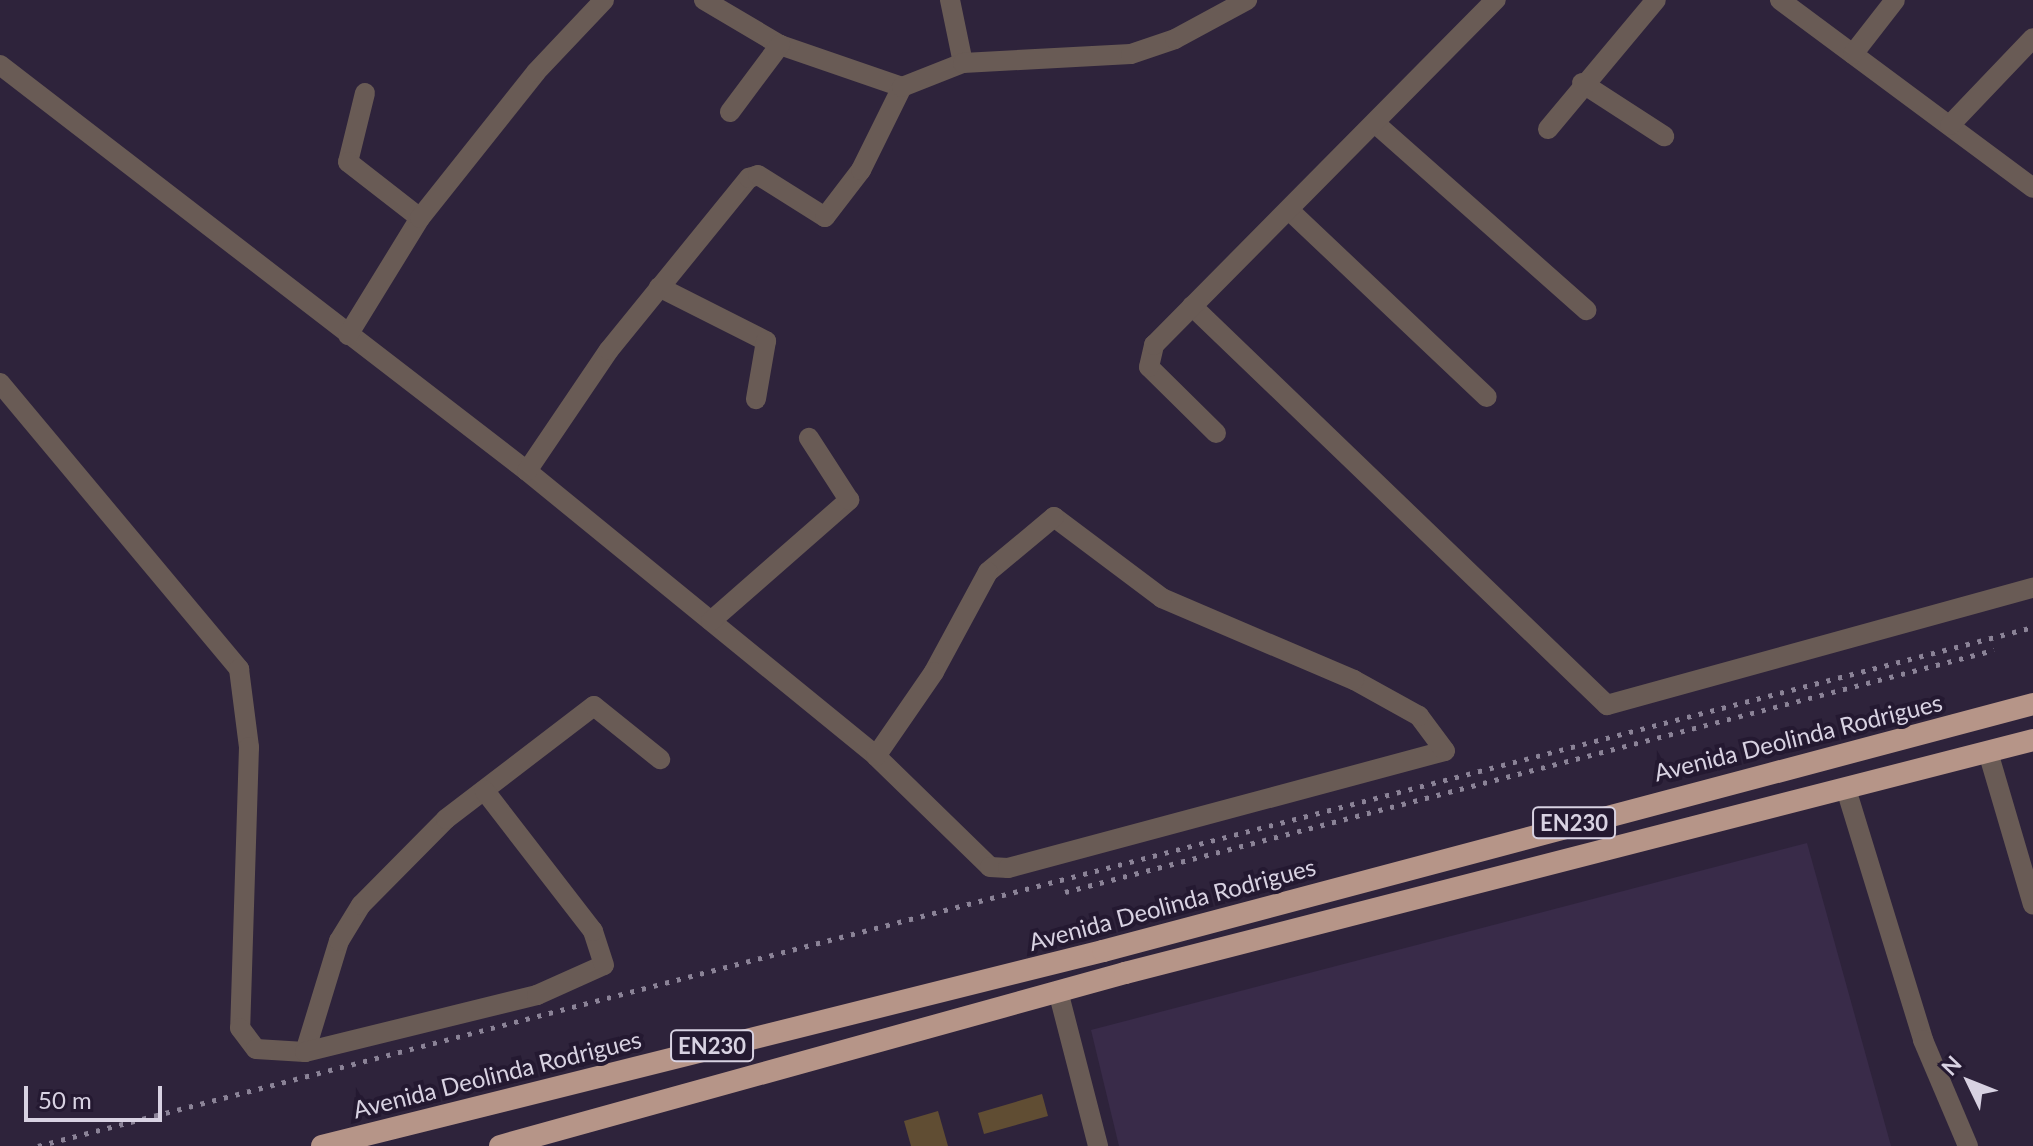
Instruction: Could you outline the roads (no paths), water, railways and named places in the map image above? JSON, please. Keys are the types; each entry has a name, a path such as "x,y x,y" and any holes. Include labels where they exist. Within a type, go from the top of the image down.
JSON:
{"highway":[{"name":"Avenida Deolinda Rodrigues","path":"322,1146 1103,951 2033,704"},
{"name":"EN230","path":"500,1146 1058,991 2033,740"}],"street":[{"path":"348,335 420,218 536,72 604,0"},
{"path":"704,0 780,45 902,87 963,63 1131,54 1247,0"},
{"path":"950,0 963,63"},
{"path":"1216,433 1149,367 1154,345 1496,0"},
{"path":"1548,129 1582,83 1656,0"},
{"path":"1780,0 2033,188"},
{"path":"1853,54 1895,0"},
{"path":"1950,125 2033,38"},
{"path":"730,112 780,45"},
{"path":"0,65 527,471 876,756 998,870 1445,751 1419,716 1354,680 1162,598 1054,517 988,572 934,672 876,756"},
{"path":"1582,83 1664,136"},
{"path":"527,471 659,287 749,178 766,179 820,218 829,214 884,132 902,87"},
{"path":"365,93 348,162 420,218"},
{"path":"1376,124 1586,310"},
{"path":"1289,210 1487,397"},
{"path":"659,287 766,341 756,399"},
{"path":"1192,306 1607,705 2033,588"},
{"path":"0,383 239,669 249,747 240,1028 256,1049 305,1052 537,995 604,965 593,931 484,790"},
{"path":"711,621 849,500 809,438"},
{"path":"305,1052 339,941 361,905 484,790 594,706 660,759"},
{"path":"1988,752 2033,905"},
{"path":"1846,789 1923,1040 1968,1146"},
{"path":"1058,991 1098,1146"}],"railway":[{"path":"38,1146 2033,627"},
{"path":"1065,892 1994,650"}]}
